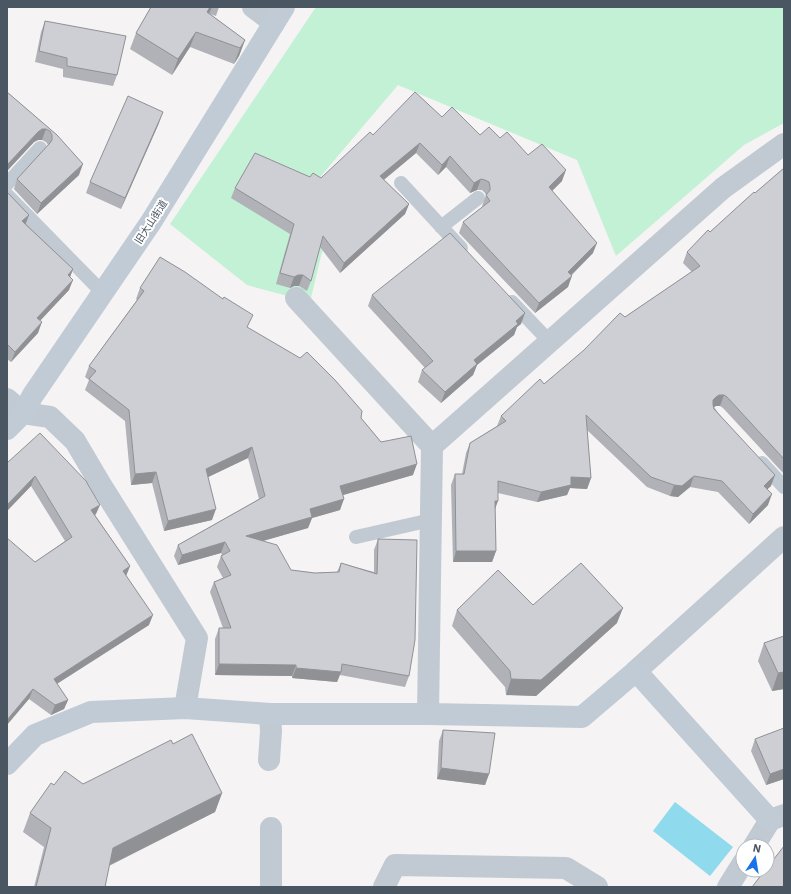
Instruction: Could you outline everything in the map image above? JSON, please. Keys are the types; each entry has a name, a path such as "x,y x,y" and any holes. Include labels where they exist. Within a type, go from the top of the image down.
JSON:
{"street":[{"path":"253,7 279,15"},
{"name":"旧大山街道","path":"7,429 15,406 33,395 152,222 279,15"},
{"path":"432,446 723,188 784,144"},
{"path":"296,298 432,446 428,714"},
{"path":"15,406 50,417 75,441 196,638 185,708"},
{"path":"7,764 35,736 91,712 185,708 270,714 428,714 582,717 636,671 784,537"},
{"path":"636,671 777,818 761,838"},
{"path":"269,760 271,731 270,714"},
{"path":"271,828 271,887"},
{"path":"384,887 395,865 566,868 597,887"},
{"path":"728,887 735,876"}],"lane":[{"path":"7,184 40,148"},
{"path":"401,183 468,256"},
{"path":"7,195 103,293"},
{"path":"442,227 478,198"},
{"path":"501,290 549,341"},
{"path":"753,453 784,487"},
{"path":"356,537 431,520"}],"green space":[{"path":"316,7 784,7 784,123 744,145 616,256 577,160 398,85 321,176 334,216 321,256 310,302 247,285 170,224"}],"water":[{"path":"675,802 733,847 710,876 653,831"}],"building":[{"path":"151,7 210,7 207,12 245,40 240,48 196,32 178,59 136,33"},
{"path":"45,21 126,36 117,75 67,66 67,58 39,51"},
{"path":"7,92 57,135 83,164 41,203 17,179 50,143 52,140 52,135 50,131 42,129 7,165"},
{"path":"415,92 442,117 452,107 480,135 489,127 500,138 507,132 528,155 542,144 566,170 549,187 597,243 568,272 572,276 539,303 463,222 490,201 486,195 490,190 489,182 481,179 474,183 450,156 442,165 420,143 380,176 409,204 344,263 323,236 311,281 303,275 294,277 280,273 294,224 235,188 255,153 310,177 313,173 321,178 370,132 373,135"},
{"path":"128,96 163,112 125,198 90,182"},
{"path":"784,168 784,459 727,397 724,395 719,395 713,400 714,409 775,475 764,486 772,494 753,514 722,481 694,476 682,486 674,485 651,477 586,415 591,478 571,477 571,485 541,492 498,481 498,501 495,501 496,551 456,551 455,474 464,474 470,443 506,421 501,416 540,379 544,384 584,350 620,313 625,317 700,266 687,252 708,230 710,232 754,192 755,193"},
{"path":"7,192 29,215 22,221 73,269 68,275 73,280 37,318 42,322 15,352 7,344"},
{"path":"450,233 525,313 516,321 518,324 474,360 477,364 445,392 422,370 433,361 372,295"},
{"path":"160,257 185,272 223,299 224,297 253,315 247,327 300,358 307,352 335,380 362,411 361,418 381,442 411,436 417,464 340,486 344,499 310,509 312,517 246,536 277,545 291,570 315,573 339,572 341,563 377,574 378,539 417,540 415,640 409,676 342,664 341,672 296,668 296,665 219,664 219,628 231,628 214,582 231,575 221,556 230,551 225,542 182,555 178,545 265,496 252,447 206,469 216,509 168,521 156,472 135,474 129,410 89,379 96,371 89,366 144,291 140,288"},
{"path":"40,433 87,482 100,505 91,510 130,566 123,571 153,615 54,679 68,700 55,705 33,689 7,720 7,538 35,562 72,537 35,476 7,505 7,463"},
{"path":"581,563 623,608 541,680 511,679 510,671 457,610 498,570 533,605"},
{"path":"784,636 784,672 778,673 764,643"},
{"path":"784,728 784,769 770,774 755,739"},
{"path":"443,730 495,733 489,774 441,768"},
{"path":"192,734 222,793 113,848 105,887 36,887 51,828 30,813 51,783 54,785 65,771 83,784 171,740 173,744"},
{"path":"784,846 784,887 752,887 759,878 775,878 775,858"}]}
